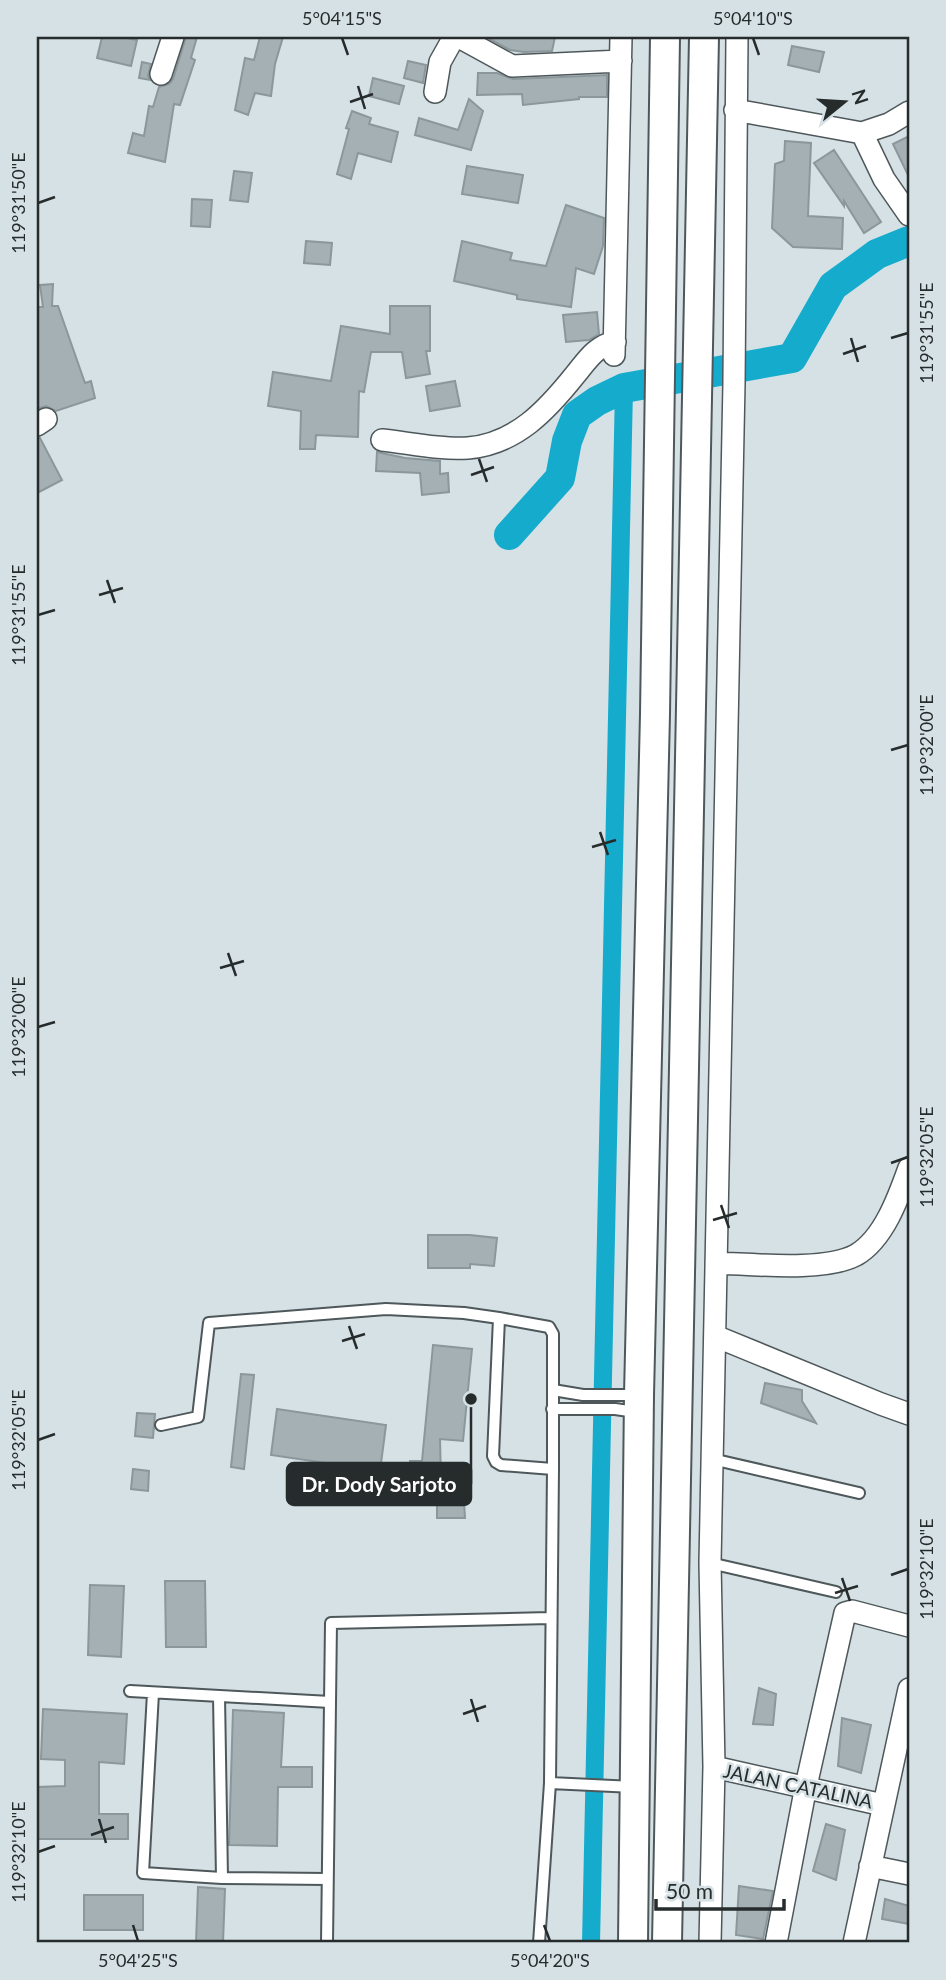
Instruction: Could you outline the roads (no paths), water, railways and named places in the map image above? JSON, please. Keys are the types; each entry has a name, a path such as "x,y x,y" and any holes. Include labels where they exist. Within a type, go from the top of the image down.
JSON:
{"main road":[{"path":"633,1943 636,1787 627,1403 654,741 665,37"},
{"path":"667,1943 704,37"}],"street":[{"path":"161,74 173,37"},
{"path":"435,92 440,62 456,37 512,66 621,61"},
{"path":"383,440 470,448 512,434 534,422 550,407 594,352 608,343 615,349 621,37"},
{"path":"710,1943 714,1768 709,1563 734,383 737,37"},
{"path":"735,110 862,133 889,124 909,113"},
{"path":"862,133 884,179 909,215"},
{"path":"716,1263 815,1264 856,1255 884,1226 909,1168"},
{"path":"715,1336 909,1414"},
{"path":"776,1943 806,1786 845,1613 852,1611 909,1626"},
{"path":"854,1943 883,1805 903,1748 909,1689"},
{"name":"JALAN CATALINA","path":"714,1768 883,1805"},
{"path":"870,1866 909,1874"}],"lane":[{"path":"161,1425 198,1418 209,1323 386,1309 464,1313 549,1327 552,1331 550,1783 539,1943"},
{"path":"499,1318 493,1456 501,1465 553,1469"},
{"path":"553,1390 627,1403"},
{"path":"552,1409 586,1409 627,1403"},
{"path":"712,1459 859,1493"},
{"path":"709,1563 836,1592"},
{"path":"327,1943 331,1623 550,1618"},
{"path":"130,1691 330,1702"},
{"path":"153,1693 143,1873 222,1878 327,1879"},
{"path":"219,1696 222,1878"},
{"path":"550,1783 636,1787"}],"waterway":[{"path":"509,535 560,478 567,441 577,415 597,401 624,388 792,358 833,286 877,254 909,241"},
{"path":"591,1943 624,388"}],"place":[{"name":"Dr. Dody Sarjoto","path":"471,1399"}]}
